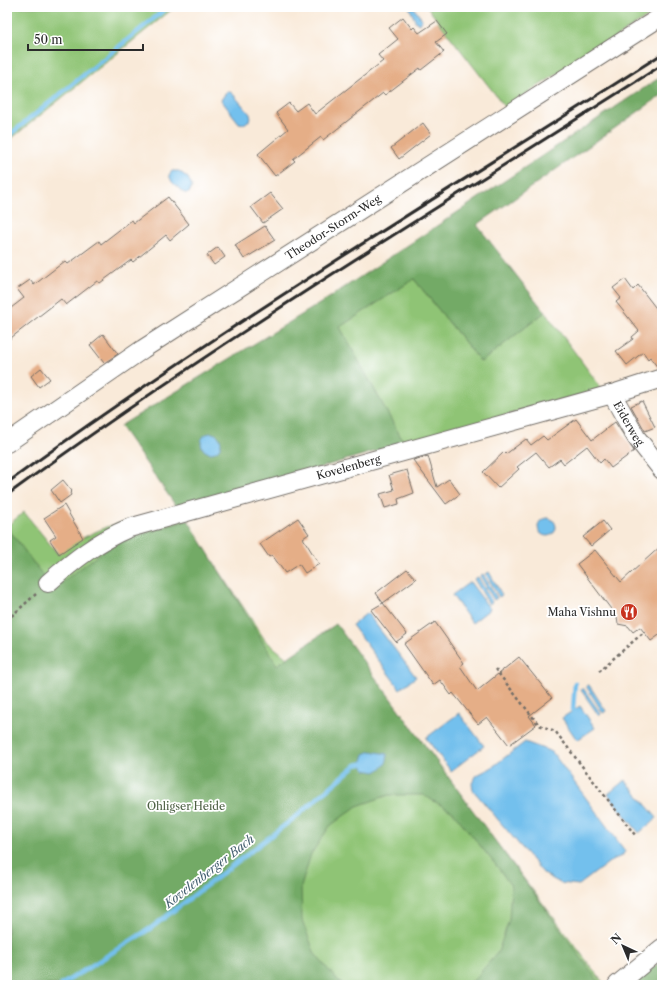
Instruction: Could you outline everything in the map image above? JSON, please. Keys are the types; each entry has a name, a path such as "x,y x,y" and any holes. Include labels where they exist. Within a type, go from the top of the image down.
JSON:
{"street":[{"name":"Theodor-Storm-Weg","path":"7,442 143,349 662,16"},
{"name":"Kovelenberg","path":"48,582 76,558 98,544 129,528 612,394 662,378"},
{"name":"Eiderweg","path":"612,394 636,437 662,470"},
{"path":"617,985 662,948"}],"path":[{"path":"7,620 48,582"},
{"path":"599,671 644,632"},
{"path":"495,670 540,725 555,731 635,836"}],"green space":[{"path":"7,7 175,7 7,142"},
{"path":"427,7 662,7 662,8 505,107"},
{"path":"662,76 662,95 477,225 545,312 481,362 414,279 340,327 404,443 178,509 120,426 324,301"},
{"path":"414,279 481,362 545,312 602,389 404,443 339,327"},
{"name":"Ohligser Heide","path":"178,508 265,640 288,659 332,627 605,985 7,985 7,526 24,512 58,554 78,540 106,527"},
{"name":"Ohligser Heide","path":"188,520 277,665 336,624 601,985 466,985 474,980 498,952 509,920 511,886 453,812 423,795 389,795 357,806 330,826 311,854 301,887 302,920 315,954 339,982 345,985 7,985 7,527 53,589 102,552 123,540"},
{"path":"662,960 662,985 631,985"}],"water":[{"path":"409,7 413,7 422,19 419,24 416,22"},
{"path":"227,91 232,93 250,114 251,119 244,124 239,123 221,100"},
{"path":"172,171 179,171 188,178 192,186 189,193 184,193 172,182 169,175"},
{"path":"211,433 218,436 221,443 218,450 211,453 204,450 201,443 204,436"},
{"path":"543,518 551,518 556,523 554,534 551,536 543,536 538,531 538,523"},
{"path":"489,572 502,595 499,597 486,574"},
{"path":"483,574 497,598 494,600 480,576"},
{"path":"478,577 492,602 489,604 474,579"},
{"path":"470,582 490,609 472,623 452,595"},
{"path":"367,613 416,677 400,689 352,625"},
{"path":"589,685 606,711 603,713 586,686"},
{"path":"583,688 601,714 599,716 581,690"},
{"path":"580,706 595,728 577,740 562,718"},
{"path":"459,713 484,746 451,771 426,738"},
{"path":"525,742 552,752 625,851 622,856 612,860 579,885 560,883 544,874 473,790 472,783 477,775 491,768"},
{"path":"371,751 387,754 387,760 384,765 375,772 365,770 361,764 364,754"},
{"path":"625,780 657,818 639,833 608,794"}],"building":[{"path":"403,17 412,29 414,27 419,33 437,21 447,34 436,42 444,52 421,70 420,68 385,95 383,93 323,140 321,137 293,159 295,161 275,176 258,154 288,129 276,113 289,103 296,111 307,103 315,114 383,61 378,55 398,39 389,28"},
{"path":"423,123 431,134 399,159 391,148"},
{"path":"270,193 283,209 263,223 251,207"},
{"path":"168,197 189,224 170,240 166,235 133,262 131,260 100,283 97,281 66,305 61,299 7,341 7,311 24,298 17,289 30,280 34,285 65,261 68,264 99,241 101,244 132,220 134,223"},
{"path":"265,226 275,240 244,259 235,245"},
{"path":"218,247 225,257 214,265 207,255"},
{"path":"625,279 633,290 638,285 662,316 662,368 658,368 650,357 648,359 643,352 627,365 616,351 633,339 632,337 639,331 616,302 621,298 613,288"},
{"path":"103,334 118,354 104,363 90,345"},
{"path":"41,368 50,379 39,387 31,376"},
{"path":"642,401 655,427 645,431 631,406"},
{"path":"576,419 592,440 615,422 634,451 611,468 604,459 600,463 587,446 564,464 560,459 549,467 536,452 517,467 519,469 498,488 483,472 504,452 506,454 526,439 531,445 543,436 547,440"},
{"path":"428,456 437,487 449,479 460,494 446,504 413,460"},
{"path":"407,470 414,493 398,499 399,504 385,508 380,494 394,490 389,475"},
{"path":"63,480 72,491 70,493 71,495 60,503 51,490"},
{"path":"64,505 83,538 59,554 50,540 56,536 44,518"},
{"path":"298,518 309,534 303,538 319,564 305,573 299,564 285,573 272,555 269,557 260,544"},
{"path":"603,521 610,530 591,546 583,537"},
{"path":"662,545 662,633 651,641 640,627 633,632 628,626 618,624 617,617 577,564 595,550 621,582"},
{"path":"407,569 416,579 383,603 376,593"},
{"path":"383,603 407,634 396,642 371,610"},
{"path":"435,622 464,663 460,666 477,691 519,657 552,698 529,716 536,725 509,745 487,717 478,724 453,693 451,695 440,680 433,685 404,644"}],"waterway":[{"path":"7,137 168,7"},
{"path":"573,710 575,683"},
{"name":"Kovelenberger Bach","path":"61,985 151,928 298,815 356,765 361,764"}],"railway":[{"path":"7,483 167,371 249,317 662,54"},
{"path":"7,495 87,438 249,328 662,65"}],"place":[{"name":"Maha Vishnu","path":"629,612"}]}
